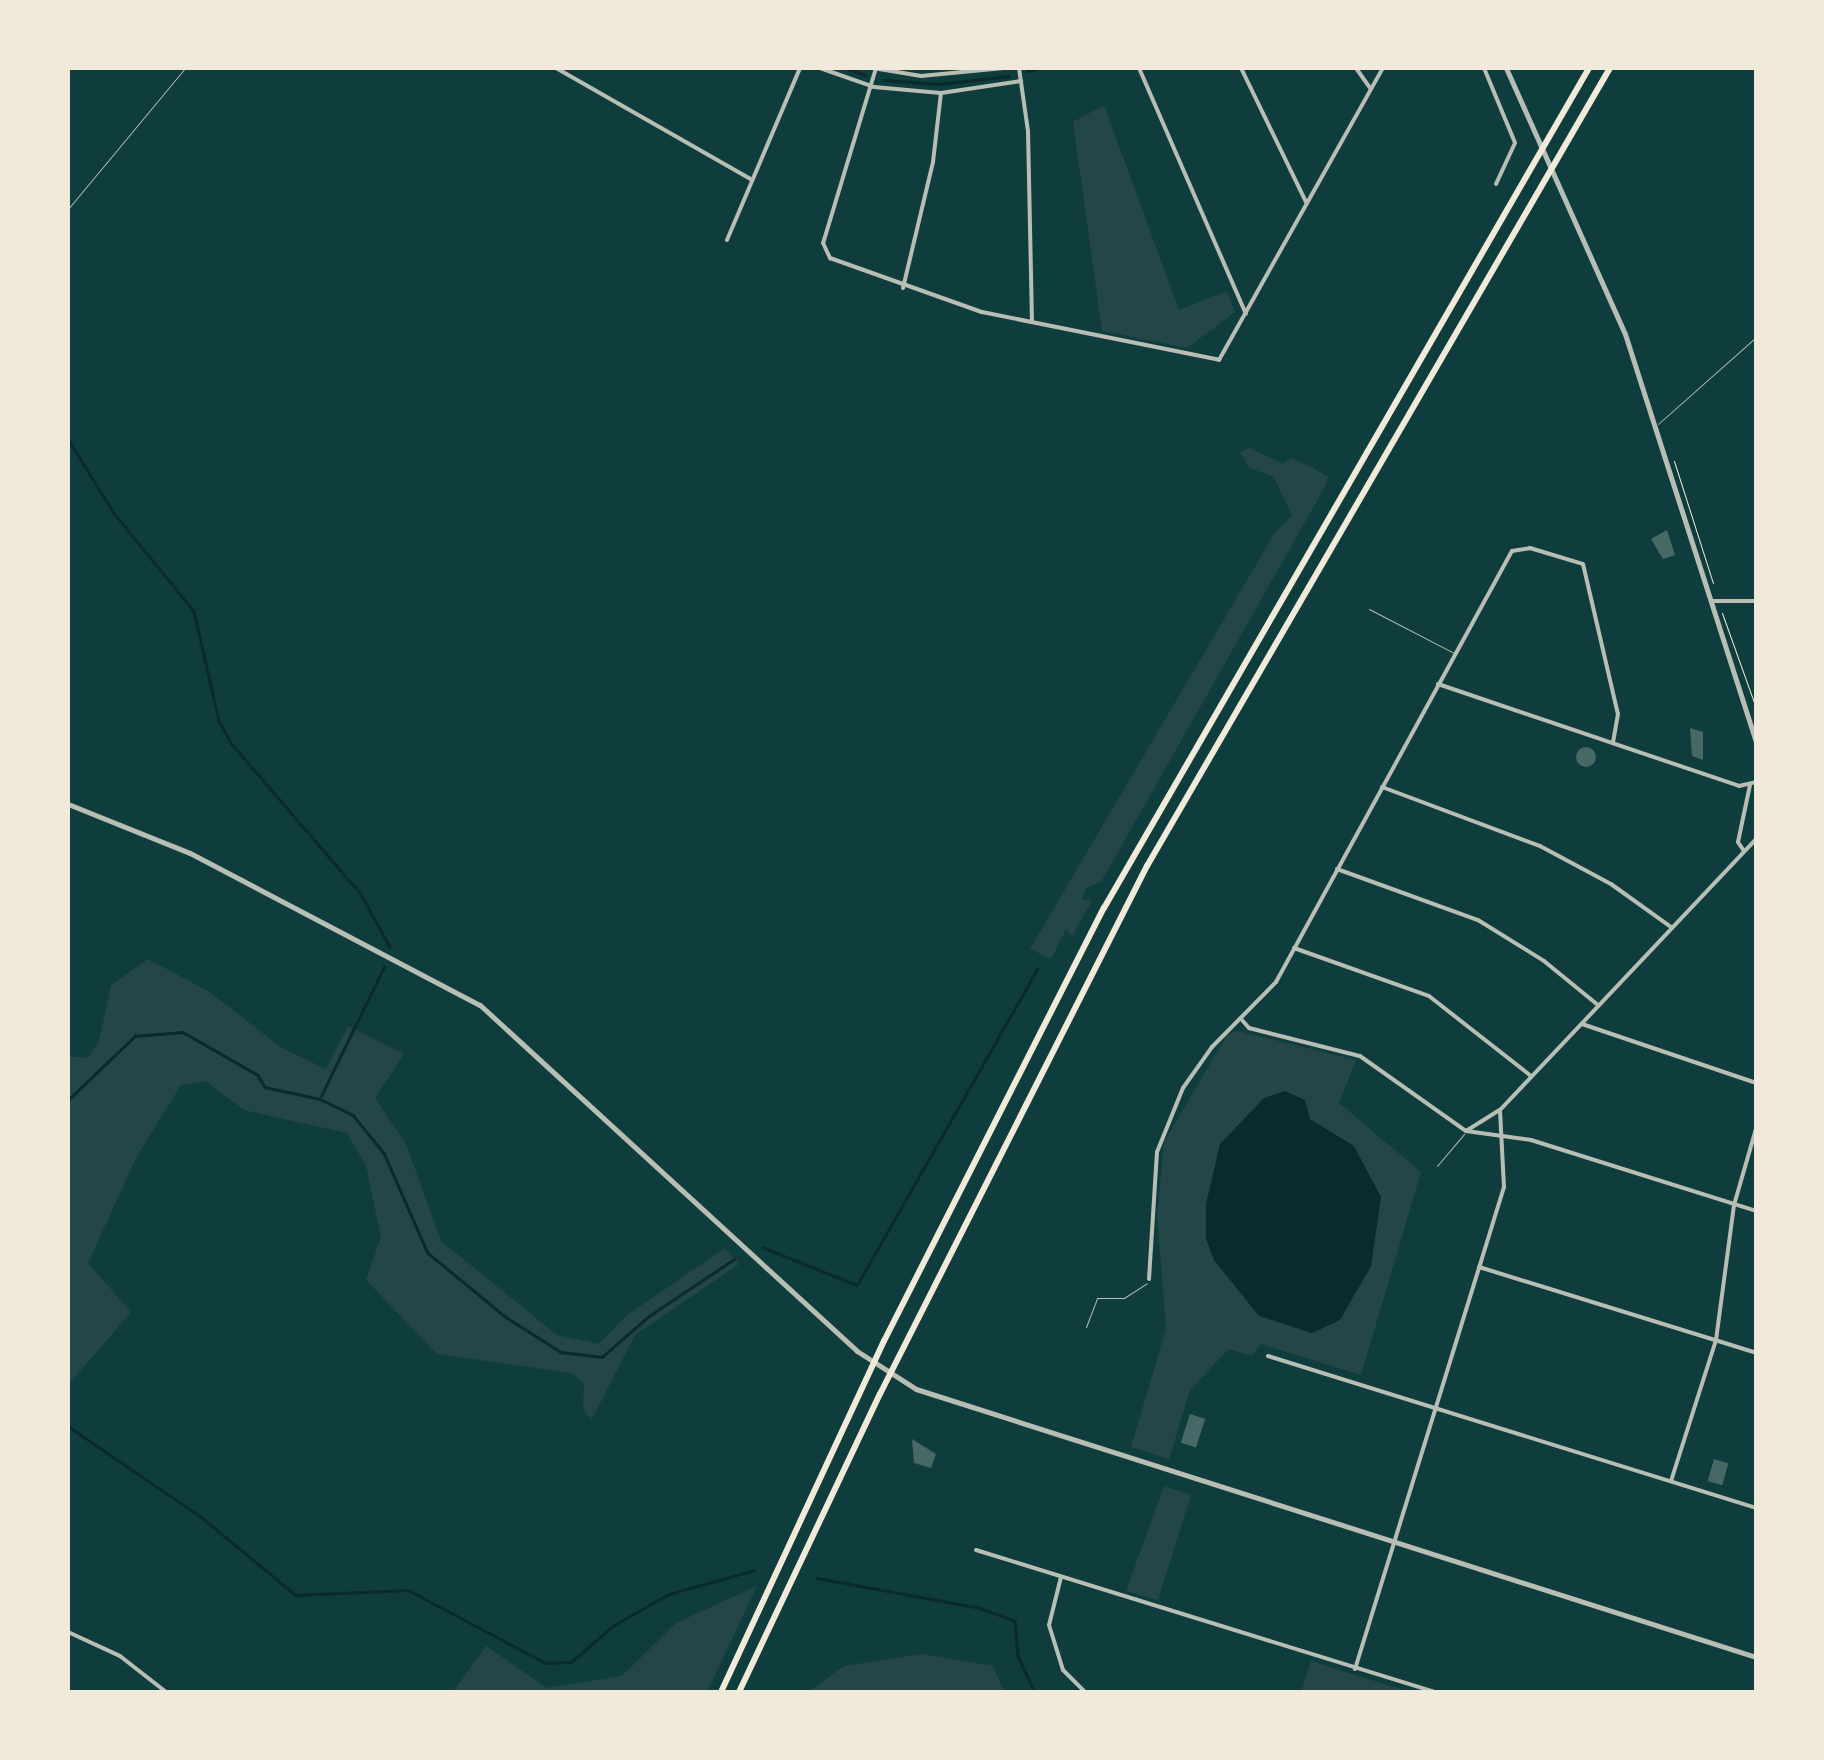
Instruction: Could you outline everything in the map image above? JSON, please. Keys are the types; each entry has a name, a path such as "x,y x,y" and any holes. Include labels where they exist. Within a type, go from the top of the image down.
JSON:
{"highway":[{"path":"721,1692 884,1342 1104,908 1589,68"},
{"path":"739,1692 880,1394 1147,866 1610,68"}],"street":[{"path":"556,68 752,180"},
{"path":"727,240 800,68"},
{"path":"820,68 874,87 941,93 1021,81"},
{"path":"1004,68 921,76 875,68 874,87 824,251 903,288 1032,322 1219,360 1383,68"},
{"path":"1018,68 1032,322"},
{"path":"1139,68 1247,315"},
{"path":"1241,68 1308,203"},
{"path":"1356,68 1370,88"},
{"path":"1484,68 1515,143 1496,184"},
{"path":"1506,68 1625,334 1714,600 1756,740"},
{"path":"903,288 941,93"},
{"path":"1149,1279 1161,1137 1196,1068 1271,990 1512,552 1523,548 1576,559 1586,573 1615,696 1613,743"},
{"path":"1714,600 1756,601"},
{"path":"1438,684 1613,743 1750,785 1756,782"},
{"path":"1744,851 1738,842 1750,785"},
{"path":"1382,787 1540,846 1611,884 1671,927"},
{"path":"68,804 190,853 480,1005 856,1351 898,1379 971,1410 1756,1657"},
{"path":"1466,1131 1500,1110 1756,838"},
{"path":"1338,870 1478,920 1598,1006"},
{"path":"1294,948 1429,996 1531,1076"},
{"path":"1242,1020 1249,1028 1360,1056 1466,1131 1531,1140 1756,1212"},
{"path":"1582,1023 1756,1083"},
{"path":"1355,1669 1507,1171 1500,1138 1500,1110"},
{"path":"1671,1481 1716,1340 1734,1205 1756,1129"},
{"path":"1479,1267 1756,1353"},
{"path":"1268,1356 1756,1508"},
{"path":"976,1550 1434,1692"},
{"path":"1061,1577 1049,1625 1063,1670 1085,1692"},
{"path":"68,1632 120,1656 166,1692"}],"lane":[{"path":"68,208 186,68"},
{"path":"1654,426 1756,337"},
{"path":"1369,609 1454,653"},
{"path":"1437,1166 1466,1131"},
{"path":"1086,1327 1097,1298 1124,1298 1149,1279"}],"path":[{"path":"1670,453 1714,600 1756,708"}],"shaded area":[{"path":"1104,105 1179,310 1227,291 1235,312 1187,348 1102,331 1073,122"},
{"path":"1250,448 1283,464 1291,458 1312,467 1328,477 1326,485 1101,882 1086,888 1082,899 1092,901 1072,936 1066,929 1051,959 1030,949 1276,531 1292,516 1274,477 1249,468 1240,452"},
{"path":"148,959 208,991 282,1048 326,1069 348,1026 404,1054 375,1098 406,1144 441,1241 557,1335 599,1344 626,1316 725,1248 739,1264 635,1335 592,1419 583,1410 584,1384 571,1373 437,1354 366,1280 381,1237 366,1166 347,1133 244,1110 206,1081 181,1085 137,1156 88,1263 131,1312 68,1385 68,1056 88,1058 99,1042 111,985"},
{"path":"1238,1031 1356,1060 1339,1103 1421,1172 1361,1375 1261,1344 1251,1356 1229,1349 1190,1390 1169,1459 1131,1447 1166,1329 1157,1213 1164,1142 1227,1035"},
{"path":"1285,1091 1305,1100 1310,1119 1354,1146 1381,1197 1371,1266 1340,1320 1312,1333 1259,1316 1214,1260 1206,1239 1206,1204 1220,1144 1264,1098"},
{"path":"1164,1486 1191,1495 1158,1600 1126,1591"},
{"path":"757,1586 707,1692 453,1692 486,1646 547,1688 622,1676 676,1623"},
{"path":"922,1654 993,1666 1004,1692 808,1692 844,1666"},
{"path":"1311,1661 1410,1692 1301,1692"}],"building":[{"path":"1667,530 1675,555 1663,559 1651,539"},
{"path":"1690,728 1703,732 1703,760 1692,756"},
{"path":"1582,747 1590,747 1596,757 1590,767 1582,767 1576,761 1576,753"},
{"path":"1190,1414 1205,1419 1196,1447 1181,1443"},
{"path":"912,1439 936,1454 931,1468 914,1463"},
{"path":"1714,1459 1728,1463 1722,1485 1708,1481"}],"waterway":[{"path":"846,68 865,75"},
{"path":"1027,71 1041,68"},
{"path":"884,80 939,84 1009,76"},
{"path":"68,439 114,513 194,611 219,721 232,744 361,894 390,947"},
{"path":"321,1096 384,967"},
{"path":"762,1247 857,1285 1037,970"},
{"path":"68,1100 135,1036 183,1032 258,1075 265,1087 320,1099 353,1115 384,1153 428,1253 506,1317 561,1352 602,1357 649,1316 734,1259"},
{"path":"68,1426 200,1516 296,1595 408,1590 546,1663 571,1662 614,1625 669,1594 755,1570"},
{"path":"817,1578 980,1608 1015,1621 1018,1656 1035,1692"}]}
